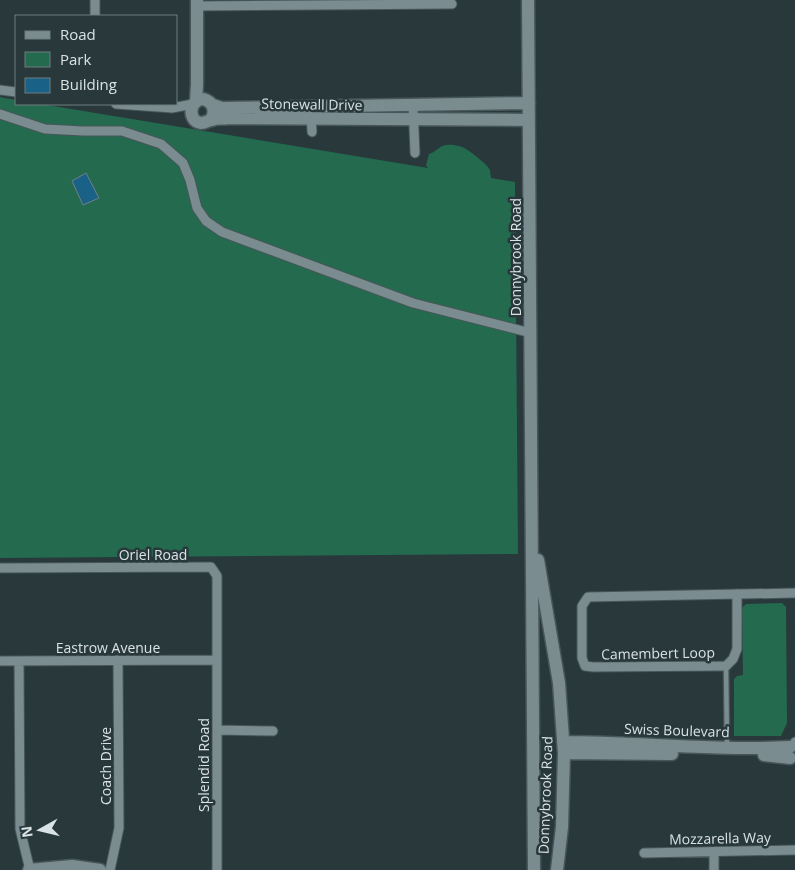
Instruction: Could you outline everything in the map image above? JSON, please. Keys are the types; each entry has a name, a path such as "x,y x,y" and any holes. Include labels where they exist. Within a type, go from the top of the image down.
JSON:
{"street":[{"path":"95,0 95,15"},
{"name":"Donnybrook Road","path":"528,0 534,870"},
{"path":"202,103 191,112 196,121 204,123 210,120 214,113 202,103 197,84 200,3 402,2 452,4"},
{"path":"0,90 15,92"},
{"name":"Stonewall Drive","path":"130,105 172,108 202,103 222,108 311,119 413,105 529,103"},
{"path":"413,105 415,153"},
{"name":"Stonewall Drive","path":"172,108 194,119"},
{"path":"0,114 45,129 122,131 161,144 183,163 190,180 197,208 206,221 222,232 413,303 531,332"},
{"name":"Stonewall Drive","path":"210,120 228,118 529,120"},
{"name":"Donnybrook Road","path":"531,513 559,683 563,747 562,827 557,870"},
{"name":"Oriel Road","path":"0,568 211,567 217,576 217,660"},
{"name":"Camembert Loop","path":"737,594 737,649 726,666 585,666 582,658 582,606 588,596 795,593"},
{"name":"Coach Drive","path":"110,870 119,828 118,660"},
{"name":"Eastrow Avenue","path":"0,661 217,660"},
{"name":"Splendid Road","path":"217,660 217,870"},
{"path":"19,661 20,829 29,870 72,866 100,870"},
{"path":"217,730 273,731"},
{"name":"Swiss Boulevard","path":"563,747 641,744 793,749"},
{"name":"Swiss Boulevard","path":"563,747 778,756 793,749"},
{"name":"Mozzarella Way","path":"644,853 795,850"},
{"path":"714,852 714,870"}],"lane":[{"path":"726,666 727,747"}],"green space":[{"path":"0,97 15,100 15,105 47,105 428,168 426,165 429,154 444,146 454,145 462,147 475,155 488,167 491,178 515,182 518,554 0,558"},
{"path":"782,603 786,607 787,723 781,736 734,736 734,679 737,676 743,675 742,608 746,604"}],"building":[{"path":"86,173 99,198 83,205 72,181"}]}
